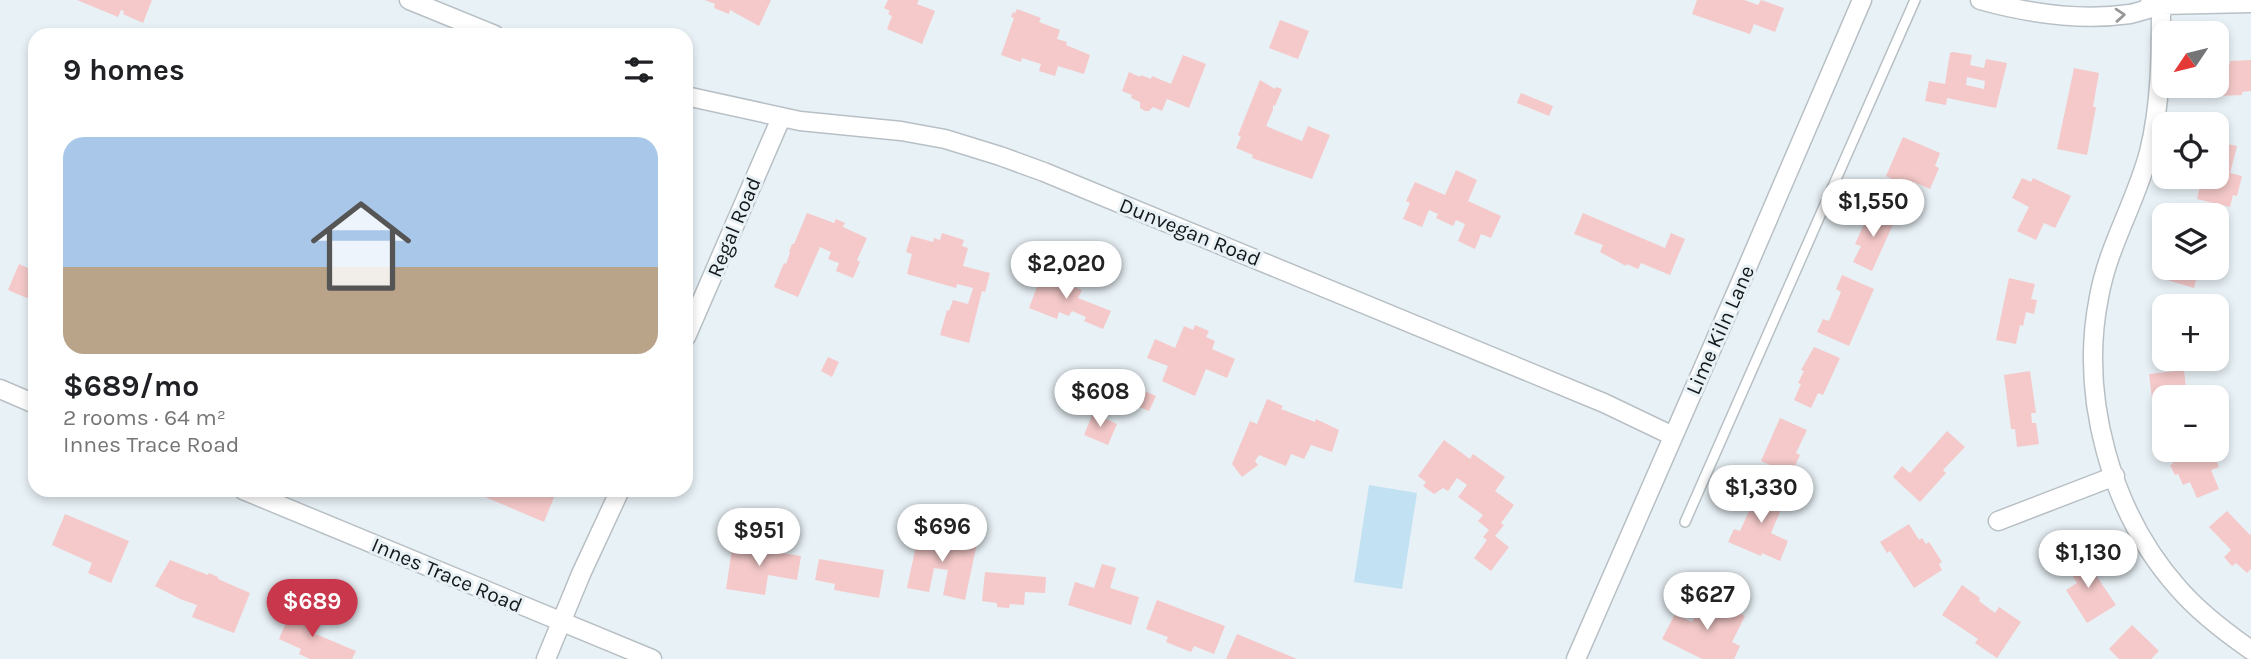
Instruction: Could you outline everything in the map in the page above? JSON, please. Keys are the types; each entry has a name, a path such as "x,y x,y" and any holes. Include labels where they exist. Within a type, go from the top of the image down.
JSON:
{"street":[{"path":"409,0 478,28"},
{"name":"Lime Kiln Lane","path":"1576,659 1862,0"},
{"path":"2136,0 2161,5 2251,3"},
{"path":"1986,1 2012,9 2076,7 2101,16 2132,14 2161,5"},
{"path":"2161,5 2160,81 2149,153 2106,264 2098,298 2094,339 2095,388 2103,440 2129,513 2145,543 2177,587 2198,609 2251,650"},
{"name":"Dunvegan Road","path":"693,98 781,118 901,131 945,139 1000,156 1057,177 1604,403 1673,436"},
{"name":"Regal Road","path":"693,321 781,118"},
{"path":"0,389 28,401"},
{"path":"1998,521 2115,476"},
{"name":"Innes Trace Road","path":"260,497 652,659"},
{"path":"546,659 617,497"}],"lane":[{"path":"1685,522 1915,0"}],"shaded area":[{"path":"1369,485 1417,493 1402,589 1354,582"}],"building":[{"path":"77,0 152,0 143,23 123,14 124,11 121,10 118,17"},
{"path":"705,0 771,0 759,26 730,10 729,14 714,8 715,4"},
{"path":"888,0 919,0 917,4 935,11 922,44 887,29 892,16 888,14 890,11 884,8"},
{"path":"1697,0 1744,0 1758,5 1761,0 1784,8 1775,32 1754,24 1750,34 1692,14"},
{"path":"1017,9 1041,18 1039,22 1060,30 1057,39 1090,55 1084,74 1058,66 1055,76 1039,71 1041,64 1022,58 1021,62 1001,55 1014,18 1011,17"},
{"path":"1280,20 1309,31 1298,59 1269,48"},
{"path":"1950,53 1972,55 1970,65 1984,68 1986,59 2007,63 1996,108 1947,98 1946,105 1925,101 1929,81 1945,84","holes":["1967,77 1985,81 1984,89 1966,85"]},
{"path":"1183,55 1206,64 1189,108 1167,99 1162,111 1153,107 1145,111 1140,108 1140,102 1131,98 1132,95 1122,91 1129,72 1151,79 1152,76 1171,84"},
{"path":"2251,60 2251,91 2230,96 2230,61"},
{"path":"2074,68 2099,73 2087,155 2057,149"},
{"path":"1260,80 1275,89 1282,89 1266,126 1302,141 1308,126 1330,135 1312,179 1252,158 1253,155 1236,148 1241,137 1238,135"},
{"path":"1521,93 1553,106 1549,116 1517,103"},
{"path":"1903,137 1940,153 1935,166 1939,168 1930,189 1914,182 1904,204 1885,196 1892,179 1886,176"},
{"path":"2229,144 2237,146 2230,173 2242,176 2237,196 2233,195 2230,207 2229,203 2197,199 2199,189 2229,189"},
{"path":"1456,170 1477,180 1468,201 1501,216 1491,238 1481,234 1475,249 1458,241 1465,224 1456,220 1453,226 1436,218 1438,214 1429,210 1422,227 1403,219 1410,203 1406,201 1415,182 1445,195"},
{"path":"2022,178 2031,182 2033,178 2071,196 2055,228 2044,223 2036,240 2017,231 2029,207 2012,198"},
{"path":"1871,209 1895,220 1872,271 1853,262 1861,246 1855,244"},
{"path":"807,213 834,223 836,219 845,223 843,227 867,238 857,260 860,262 853,278 836,271 839,263 828,259 831,252 820,247 798,297 774,287"},
{"path":"1583,213 1665,248 1671,233 1685,239 1670,275 1641,263 1638,269 1627,264 1626,266 1600,252 1603,245 1574,234"},
{"path":"942,233 964,240 962,246 968,248 963,266 990,273 985,292 982,291 969,343 940,335 947,310 949,311 953,300 968,304 973,288 957,284 956,288 907,274 912,254 906,252 911,236 933,242 934,238 940,240"},
{"path":"19,264 28,268 28,298 8,290"},
{"path":"1050,272 1076,282 1074,287 1082,290 1078,298 1111,311 1103,329 1084,321 1086,317 1072,311 1069,316 1059,312 1057,319 1029,308 1042,274 1049,276"},
{"path":"1842,275 1874,289 1849,346 1817,332 1823,319 1829,321 1841,292 1836,289"},
{"path":"2009,278 2035,284 2031,299 2037,300 2034,314 2026,312 2016,344 1996,340"},
{"path":"2167,280 2196,280 2194,288"},
{"path":"1195,325 1209,331 1206,337 1215,341 1212,349 1235,359 1227,378 1206,369 1195,396 1162,381 1168,366 1147,358 1155,339 1175,348 1184,326 1193,330"},
{"path":"1814,347 1840,358 1823,395 1818,393 1811,408 1794,400 1801,384 1798,383 1804,371 1801,370"},
{"path":"828,357 839,362 832,377 821,371"},
{"path":"2030,371 2036,413 2031,413 2032,423 2036,423 2039,444 2017,447 2015,429 2011,429 2004,375"},
{"path":"2184,371 2186,385 2152,385 2152,399 2149,374"},
{"path":"1126,383 1156,396 1149,411 1120,399"},
{"path":"1267,399 1283,406 1281,409 1315,422 1316,419 1339,430 1332,452 1311,445 1304,459 1291,454 1286,466 1259,455 1255,461 1258,465 1242,477 1232,464 1250,421 1257,424"},
{"path":"1093,413 1117,424 1108,445 1084,435"},
{"path":"1780,418 1807,430 1796,453 1800,455 1791,474 1761,461"},
{"path":"1947,431 1965,447 1943,470 1946,473 1920,502 1893,477 1902,466 1910,473"},
{"path":"1444,440 1470,459 1473,454 1505,477 1495,491 1514,505 1495,536 1509,547 1491,571 1474,558 1487,540 1483,537 1489,530 1478,521 1483,515 1458,497 1467,485 1457,478 1448,491 1443,488 1434,494 1423,486 1426,482 1418,476"},
{"path":"2172,462 2217,462 2219,467 2211,470 2219,489 2197,498 2190,482 2183,485 2178,474 2175,475 2170,465"},
{"path":"1754,484 1786,498 1771,533 1788,541 1780,561 1728,542 1734,529 1740,531 1754,500 1748,498"},
{"path":"485,497 554,497 544,522"},
{"path":"2227,511 2251,534 2251,569 2247,573 2236,563 2232,566 2224,557 2231,550 2209,527"},
{"path":"65,514 129,541 111,583 88,573 92,563 52,545"},
{"path":"1909,524 1919,540 1922,538 1926,544 1929,542 1942,562 1939,564 1942,570 1914,588 1890,551 1887,553 1880,542"},
{"path":"919,531 977,543 965,600 943,595 948,570 934,568 929,592 907,588"},
{"path":"739,541 763,545 762,550 801,556 797,580 768,575 765,595 726,589 732,549 737,550"},
{"path":"2081,553 2116,605 2087,623 2066,590 2077,583 2065,563"},
{"path":"819,559 884,570 879,598 834,590 835,584 815,580"},
{"path":"170,560 208,575 209,573 250,593 234,633 192,617 197,605 155,586"},
{"path":"1102,564 1116,568 1110,588 1139,597 1131,625 1068,605 1075,582 1094,588"},
{"path":"985,572 1046,577 1045,593 1025,592 1024,605 997,607 997,603 982,601"},
{"path":"1962,585 1995,613 1999,607 2021,622 1997,658 1975,643 1978,639 1942,615"},
{"path":"1705,596 1745,616 1732,642 1740,646 1734,659 1702,659 1662,639 1675,614 1692,622"},
{"path":"1157,600 1225,626 1214,654 1194,646 1191,652 1166,642 1168,637 1146,629"},
{"path":"292,608 319,619 313,633 356,651 352,659 310,659 299,654 301,649 279,639"},
{"path":"2132,625 2159,651 2151,659 2119,659 2109,649"},
{"path":"1237,634 1297,659 1226,659"}]}
